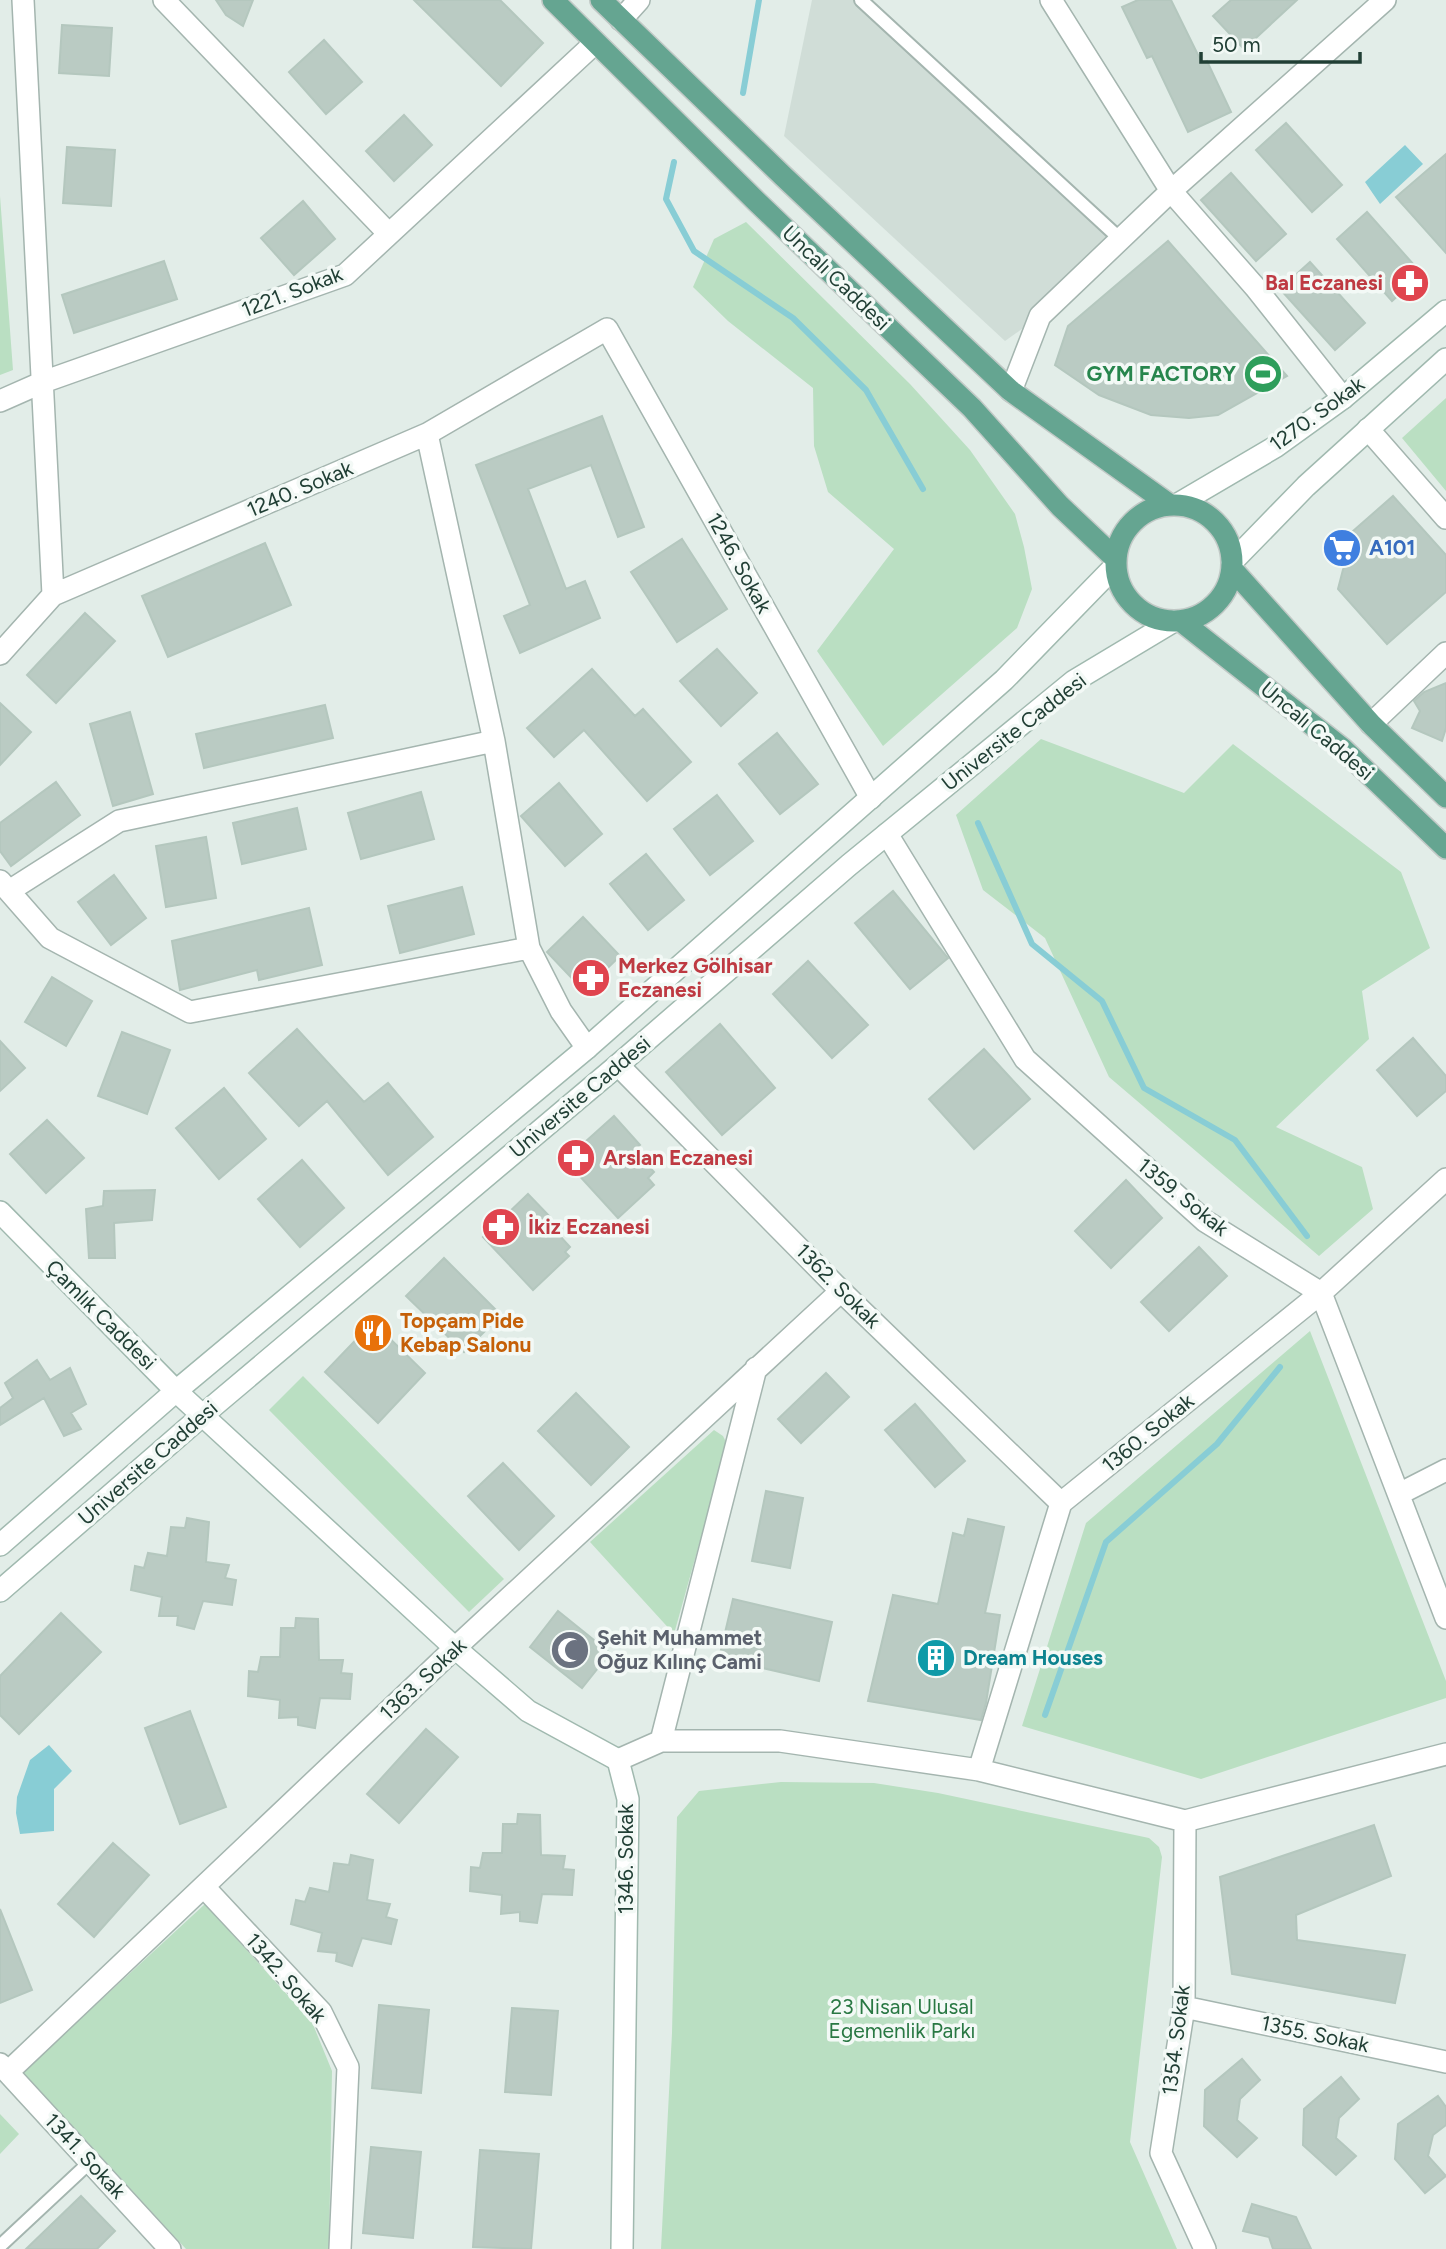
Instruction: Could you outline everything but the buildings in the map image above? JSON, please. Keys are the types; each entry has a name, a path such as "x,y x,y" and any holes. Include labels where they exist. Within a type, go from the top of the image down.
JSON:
{"main road":[{"name":"Uncalı Caddesi","path":"553,0 972,408 1060,506 1115,562"},
{"name":"Uncalı Caddesi","path":"601,0 1012,391 1174,505"},
{"path":"1174,505 1195,508 1211,517 1224,532 1231,550 1232,566 1227,588 1216,604 1200,615 1178,621 1162,621 1144,614 1129,601 1119,585 1115,562 1117,547 1125,529 1139,515 1157,507 1174,505"},
{"name":"Uncalı Caddesi","path":"1232,566 1371,724 1446,797"},
{"name":"Uncalı Caddesi","path":"1178,621 1343,749 1446,848"}],"street":[{"path":"23,0 53,595"},
{"path":"164,0 389,234"},
{"path":"621,20 639,0"},
{"path":"1051,0 1171,191 1255,287 1343,398"},
{"path":"1012,391 1040,316 1119,238 1385,0"},
{"name":"1221. Sokak","path":"0,401 43,382 345,275 595,43"},
{"name":"1270. Sokak","path":"1174,505 1276,447 1343,398 1446,311"},
{"name":"1240. Sokak","path":"0,654 53,595 427,434 607,329"},
{"name":"1246. Sokak","path":"607,329 871,798"},
{"name":"1270. Sokak","path":"1232,566 1306,486 1446,359"},
{"path":"1368,429 1446,518"},
{"path":"427,434 494,741 529,948 561,1011 587,1048"},
{"name":"Universite Caddesi","path":"0,1545 176,1391 587,1048 871,798 1004,680 1115,562"},
{"name":"Universite Caddesi","path":"0,1591 204,1414 887,834 1074,681 1178,621"},
{"path":"1371,724 1446,653"},
{"path":"494,741 119,821 5,886 50,938 190,1013 529,948"},
{"name":"1359. Sokak","path":"887,834 1025,1059 1205,1221 1321,1293"},
{"name":"1362. Sokak","path":"618,1065 841,1291 1060,1503"},
{"name":"1360. Sokak","path":"1060,1503 1321,1293 1446,1179"},
{"name":"Çamlık Caddesi","path":"0,1213 176,1391 204,1414"},
{"name":"1363. Sokak","path":"4,2068 204,1887 455,1648 841,1291"},
{"path":"1321,1293 1446,1618"},
{"path":"661,1741 756,1368"},
{"path":"204,1414 455,1648 528,1711 618,1760 661,1741 779,1741 979,1770 1185,1821 1446,1754"},
{"path":"1399,1494 1446,1470"},
{"path":"979,1770 1060,1503"},
{"name":"1346. Sokak","path":"618,1760 628,1799 622,2249"},
{"name":"1354. Sokak","path":"1185,1821 1184,2007 1161,2153 1205,2249"},
{"name":"1342. Sokak","path":"204,1887 321,2012 348,2067 341,2249"},
{"name":"1355. Sokak","path":"1184,2007 1446,2062"},
{"name":"1341. Sokak","path":"4,2068 170,2249"}],"lane":[{"path":"861,0 1119,238"},
{"path":"0,2246 90,2162"}],"shaded area":[{"path":"812,0 857,0 1116,242 1040,316 1005,341 784,136"}],"green space":[{"path":"0,196 13,370 0,375"},
{"path":"746,222 910,384 970,450 1015,514 1024,547 1032,589 1017,628 883,746 817,651 894,549 828,492 814,446 813,388 728,321 693,287 714,239"},
{"path":"1446,398 1446,491 1402,438"},
{"path":"1041,739 1184,793 1233,744 1401,872 1430,948 1362,991 1369,1039 1276,1127 1362,1167 1373,1209 1319,1256 1109,1077 1045,938 983,890 956,815"},
{"path":"1310,1331 1446,1681 1446,1698 1201,1779 1022,1726 1086,1523"},
{"path":"303,1376 504,1579 469,1612 269,1410"},
{"path":"714,1430 723,1436 727,1444 674,1634 590,1542"},
{"name":"23 Nisan Ulusal Egemenlik Parkı","path":"781,1782 874,1783 938,1793 1149,1838 1159,1847 1162,1857 1130,2142 1177,2249 661,2249 672,2033 677,1817 699,1791"},
{"path":"205,1904 312,2022 332,2071 329,2249 186,2249 23,2072"},
{"path":"0,2114 19,2134 0,2154"}],"water":[{"path":"1405,145 1423,164 1380,204 1365,182"},
{"path":"49,1745 72,1771 54,1789 54,1831 20,1834 16,1813 17,1797 30,1760"}],"waterway":[{"path":"743,93 759,0"},
{"path":"674,162 666,199 694,251 793,318 866,390 923,489"},
{"path":"978,823 1032,944 1102,1001 1144,1088 1235,1140 1307,1236"},
{"path":"1045,1715 1106,1542 1217,1444 1280,1367"}],"place":[{"name":"Bal Eczanesi","path":"1410,283"},
{"name":"GYM FACTORY","path":"1263,374"},
{"name":"A101","path":"1342,548"},
{"name":"Merkez Gölhisar Eczanesi","path":"591,978"},
{"name":"Arslan Eczanesi","path":"576,1158"},
{"name":"İkiz Eczanesi","path":"501,1227"},
{"name":"Topçam Pide Kebap Salonu","path":"373,1333"},
{"name":"Şehit Muhammet Oğuz Kılınç Cami","path":"570,1650"},
{"name":"Dream Houses","path":"936,1658"}]}
